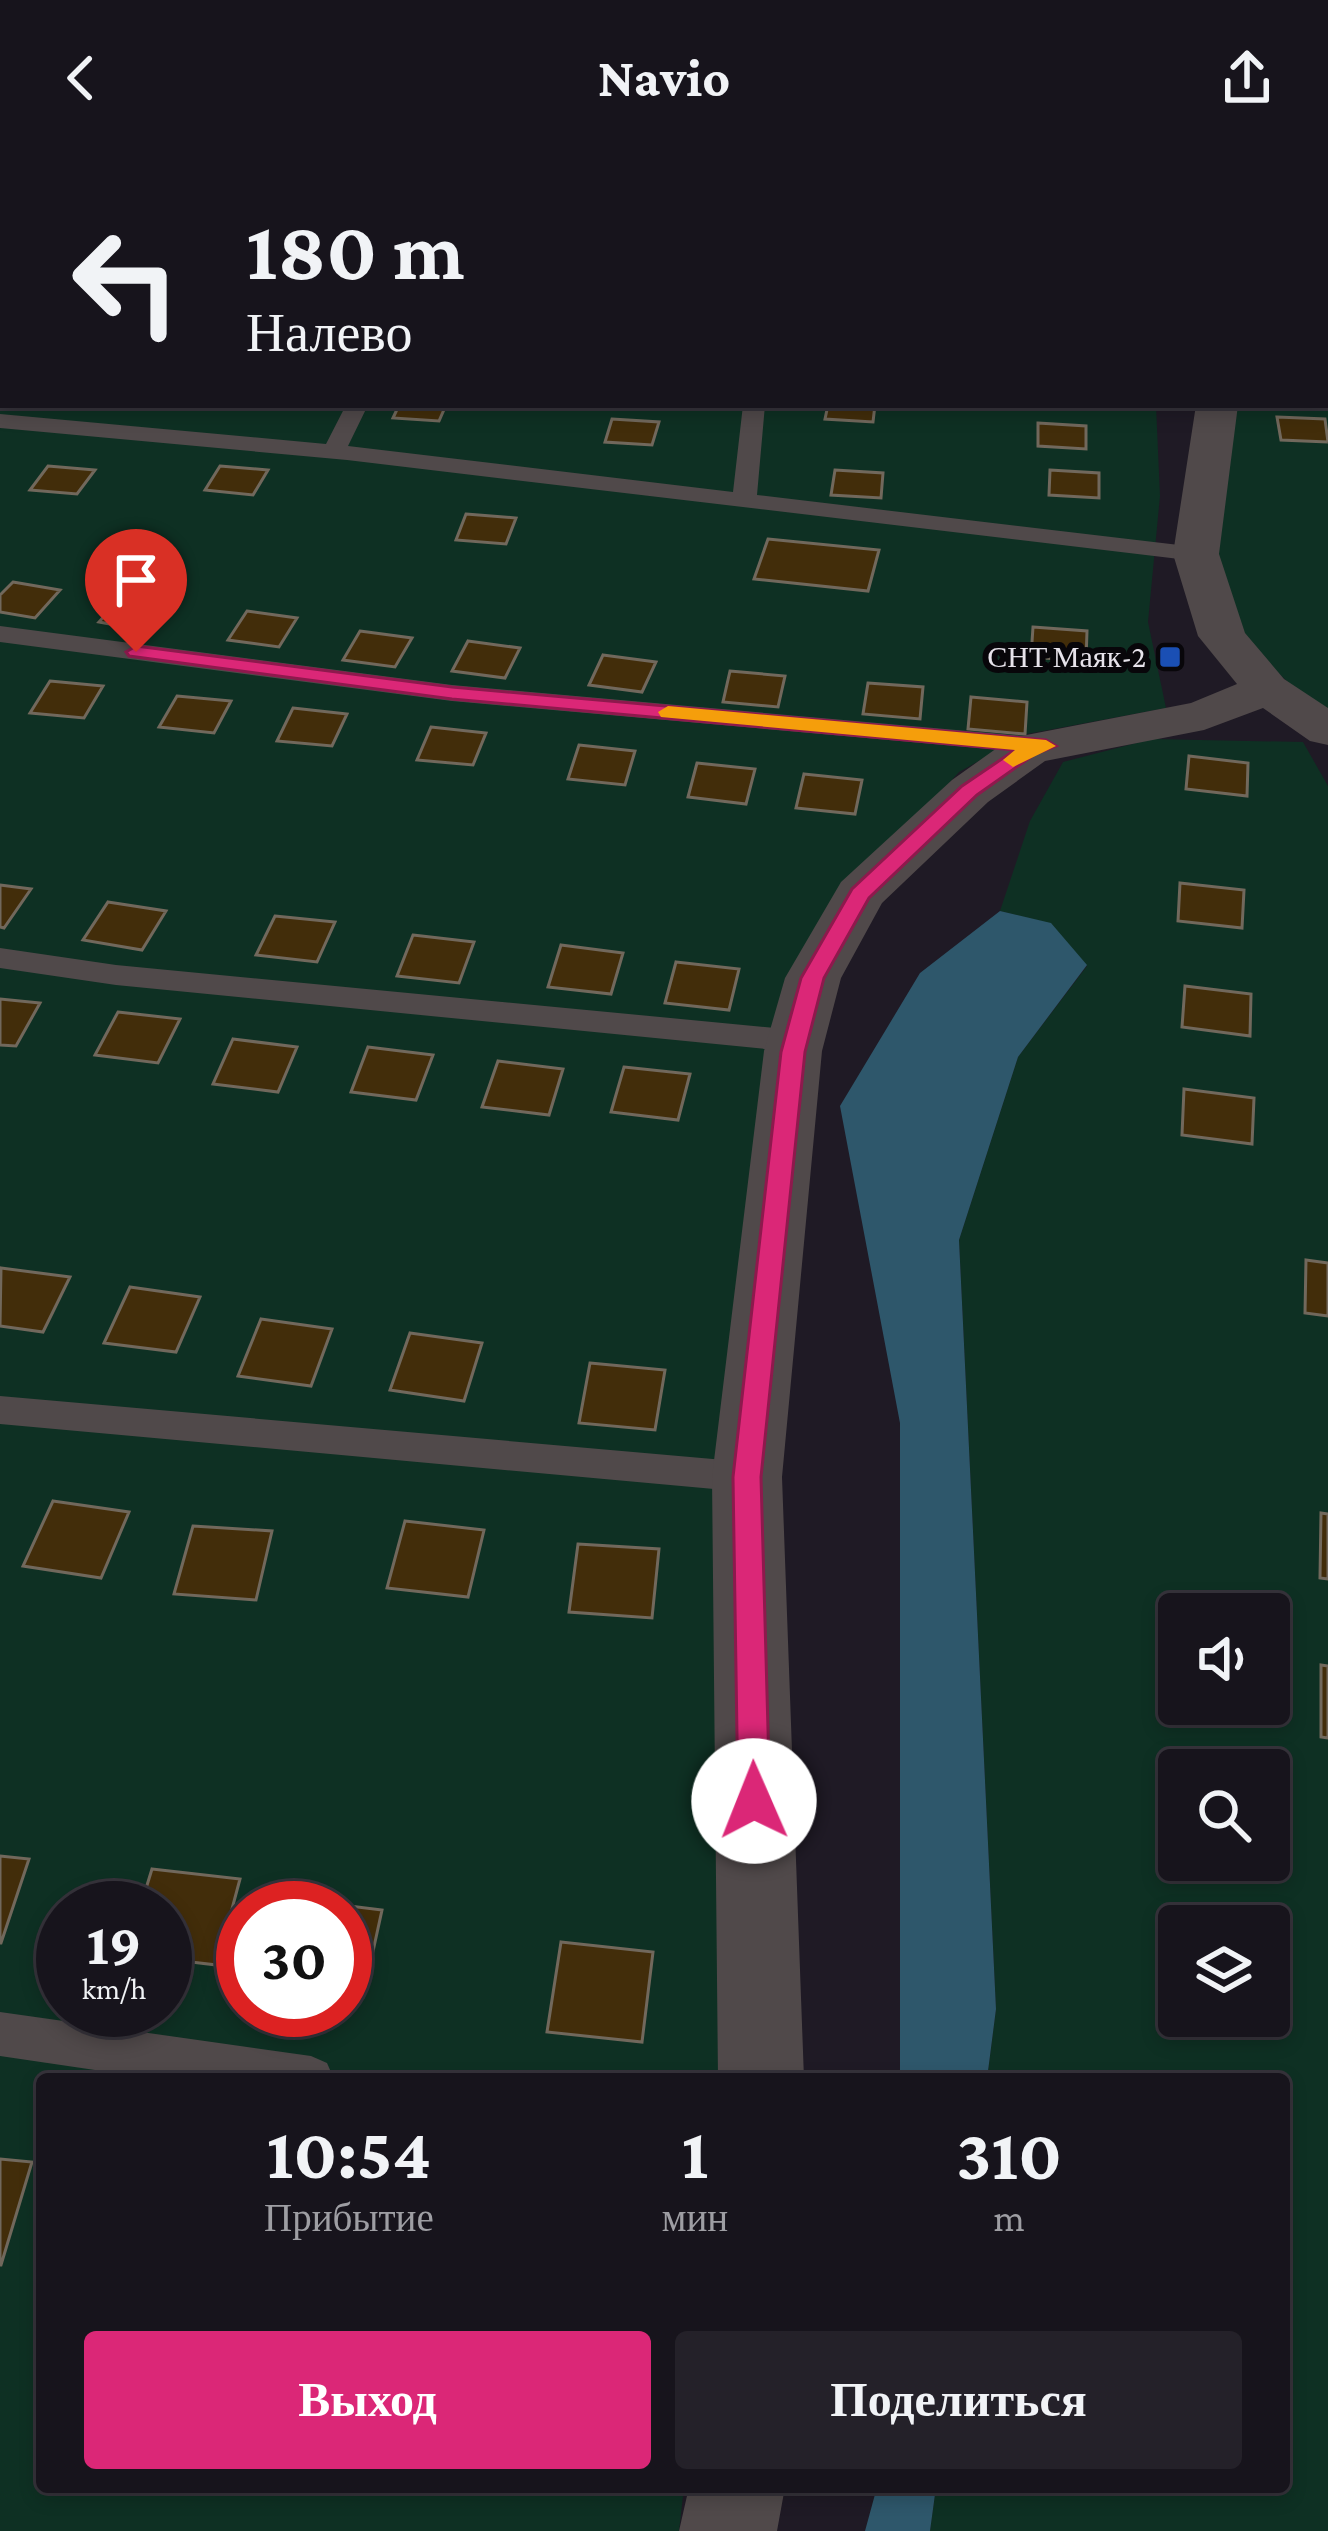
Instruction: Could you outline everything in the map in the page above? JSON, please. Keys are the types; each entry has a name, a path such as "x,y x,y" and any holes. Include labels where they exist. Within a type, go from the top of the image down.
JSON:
{"street":[{"path":"1217,408 1196,554 1222,636 1311,715"},
{"path":"760,2073 747,1477 796,1041 813,978 860,894 970,790 1029,749 1204,715 1311,715"},
{"path":"728,2531 736,2493"}],"lane":[{"path":"334,452 356,408"},
{"path":"744,500 754,408"},
{"path":"0,422 334,452 1196,554"},
{"path":"0,634 452,693 1046,746"},
{"path":"0,958 116,975 796,1041"},
{"path":"0,1410 747,1477"},
{"path":"0,2034 270,2073"}],"green space":[{"path":"0,408 1156,408 1160,496 1148,622 1166,708 1027,734 959,772 822,924 727,2073 36,2073 36,2493 683,2493 679,2531 0,2531"},
{"path":"1237,408 1328,408 1328,716 1270,665 1226,603 1212,553 1217,503"},
{"path":"1152,739 1303,742 1328,786 1328,2531 930,2531 935,2493 1290,2493 1290,2073 988,2073 996,2009 959,1240 1018,1057 1087,966 1051,924 1000,911 1030,821 1063,762"}],"water":[{"path":"1000,911 1051,923 1087,965 1018,1057 959,1240 996,2009 988,2073 900,2073 900,1423 840,1106 920,973"},
{"path":"875,2493 935,2493 930,2531 865,2531"}],"building":[{"path":"398,408 445,408 439,421 393,418"},
{"path":"827,408 875,408 873,422 825,419"},
{"path":"1277,417 1325,419 1328,442 1281,440"},
{"path":"612,419 659,422 652,445 605,442"},
{"path":"1038,423 1086,426 1086,449 1038,446"},
{"path":"48,466 95,470 77,494 30,490"},
{"path":"220,466 268,470 253,495 205,490"},
{"path":"835,470 883,473 881,498 831,495"},
{"path":"1050,470 1099,473 1099,498 1049,495"},
{"path":"466,514 516,518 506,544 456,540"},
{"path":"768,539 879,550 868,591 754,579"},
{"path":"13,582 60,590 35,618 0,612 0,595"},
{"path":"123,595 171,603 148,631 99,622"},
{"path":"247,611 297,618 279,647 228,640"},
{"path":"1033,627 1087,631 1086,661 1031,657"},
{"path":"360,631 412,638 395,667 343,660"},
{"path":"468,641 520,648 505,678 452,671"},
{"path":"603,655 656,662 642,692 589,685"},
{"path":"730,671 785,676 778,707 723,702"},
{"path":"50,681 103,686 84,718 30,713"},
{"path":"868,683 923,687 920,719 863,714"},
{"path":"177,696 231,701 214,733 159,727"},
{"path":"971,697 1027,702 1025,734 968,729"},
{"path":"293,708 347,714 332,746 277,741"},
{"path":"431,727 486,733 473,765 417,760"},
{"path":"579,745 635,751 625,785 568,779"},
{"path":"1189,756 1248,763 1247,796 1186,789"},
{"path":"697,763 755,769 746,804 688,797"},
{"path":"804,774 862,780 855,814 796,808"},
{"path":"1180,883 1244,890 1242,928 1178,921"},
{"path":"0,885 31,889 4,928 0,927"},
{"path":"108,902 166,911 142,950 83,940"},
{"path":"275,916 335,922 317,962 256,955"},
{"path":"413,935 474,942 459,983 397,976"},
{"path":"561,945 623,953 611,994 548,987"},
{"path":"676,962 739,969 729,1010 665,1003"},
{"path":"1185,986 1251,994 1250,1036 1182,1027"},
{"path":"0,999 40,1003 16,1046 0,1045"},
{"path":"118,1012 180,1019 158,1063 95,1055"},
{"path":"233,1039 297,1047 278,1092 213,1084"},
{"path":"368,1047 433,1055 416,1100 351,1092"},
{"path":"498,1061 563,1069 549,1115 482,1107"},
{"path":"624,1067 690,1074 678,1120 611,1112"},
{"path":"1184,1089 1254,1098 1252,1144 1182,1135"},
{"path":"1306,1260 1328,1263 1328,1316 1305,1313"},
{"path":"1,1268 70,1277 43,1332 0,1326"},
{"path":"130,1287 200,1297 176,1352 104,1343"},
{"path":"261,1319 332,1329 311,1386 238,1376"},
{"path":"410,1333 482,1343 464,1401 390,1390"},
{"path":"590,1363 665,1370 655,1430 579,1423"},
{"path":"53,1501 129,1512 101,1578 23,1566"},
{"path":"1321,1513 1328,1514 1328,1579 1320,1578"},
{"path":"405,1521 484,1530 468,1597 387,1588"},
{"path":"193,1526 272,1531 256,1600 174,1594"},
{"path":"578,1544 659,1549 652,1618 569,1612"},
{"path":"1321,1665 1328,1666 1328,1738 1321,1737"},
{"path":"0,1856 29,1859 1,1943 0,1943"},
{"path":"152,1869 240,1879 216,1881 216,1965 192,1962 192,1881 148,1881"},
{"path":"372,1909 382,1910 372,1956"},
{"path":"561,1942 653,1952 642,2042 547,2032"},
{"path":"0,2159 32,2162 1,2265 0,2265"}],"slow traffic":[{"path":"668,712 1046,746 1029,749 1013,760"}],"place":[{"name":"СНТ Маяк-2","path":"1170,657"}],"route":[{"path":"136,652 452,693 1046,746 1029,749 970,790 860,894 813,978 793,1052 747,1477 754,1801"}]}
